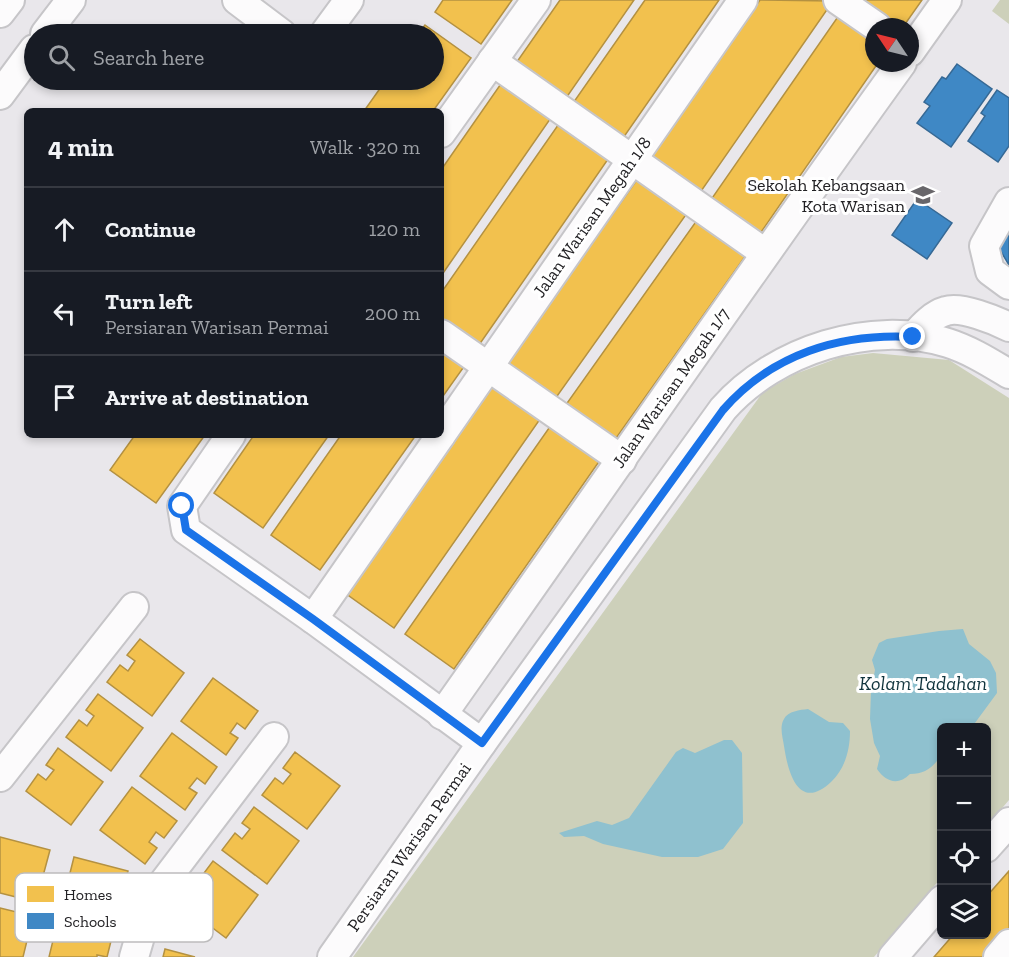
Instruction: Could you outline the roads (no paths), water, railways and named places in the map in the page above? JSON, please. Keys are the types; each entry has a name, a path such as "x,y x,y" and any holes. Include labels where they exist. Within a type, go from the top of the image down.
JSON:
{"street":[{"path":"0,13 10,0"},
{"path":"53,24 71,0"},
{"path":"237,0 269,24"},
{"path":"331,24 349,0"},
{"path":"444,129 536,0"},
{"name":"Jalan Warisan Megah 1/8","path":"444,431 743,0"},
{"path":"838,0 865,19"},
{"name":"Jalan Warisan Megah 1/7","path":"919,39 947,0"},
{"path":"492,61 765,253"},
{"path":"0,95 24,63"},
{"name":"Jalan Warisan Megah 1/7","path":"442,715 765,253 895,72"},
{"path":"1009,202 984,246 990,271 1009,285"},
{"path":"913,337 928,321 947,310 969,312 1009,327"},
{"path":"444,336 622,460"},
{"name":"Persiaran Warisan Permai","path":"332,957 482,743 735,395 775,366 826,344 888,336 933,339 960,347 1009,374"},
{"path":"229,438 182,506 186,530 313,619 482,743"},
{"name":"Jalan Warisan Megah 1/8","path":"313,619 439,438"},
{"path":"0,777 134,607"},
{"path":"171,873 274,737"},
{"path":"991,843 1009,822"},
{"path":"892,957 937,906"},
{"path":"134,957 138,942"},
{"path":"998,957 1009,944"}],"water":[{"name":"Kolam Tadahan","path":"963,629 969,644 990,661 996,673 997,693 975,723 937,723 937,760 920,773 892,781 884,777 877,769 880,756 874,743 870,719 871,691 875,670 872,660 879,643 887,639"},
{"name":"Kolam Tadahan","path":"808,709 829,722 843,723 850,731 848,752 840,770 821,790 811,793 797,786 792,777 782,729 788,714"},
{"path":"724,740 732,740 742,753 743,823 723,849 698,857 662,857 603,844 584,836 564,837 559,833 597,821 612,825 629,818 676,752 683,748 695,753"}],"place":[{"name":"Sekolah Kebangsaan Kota Warisan","path":"923,195"}]}
